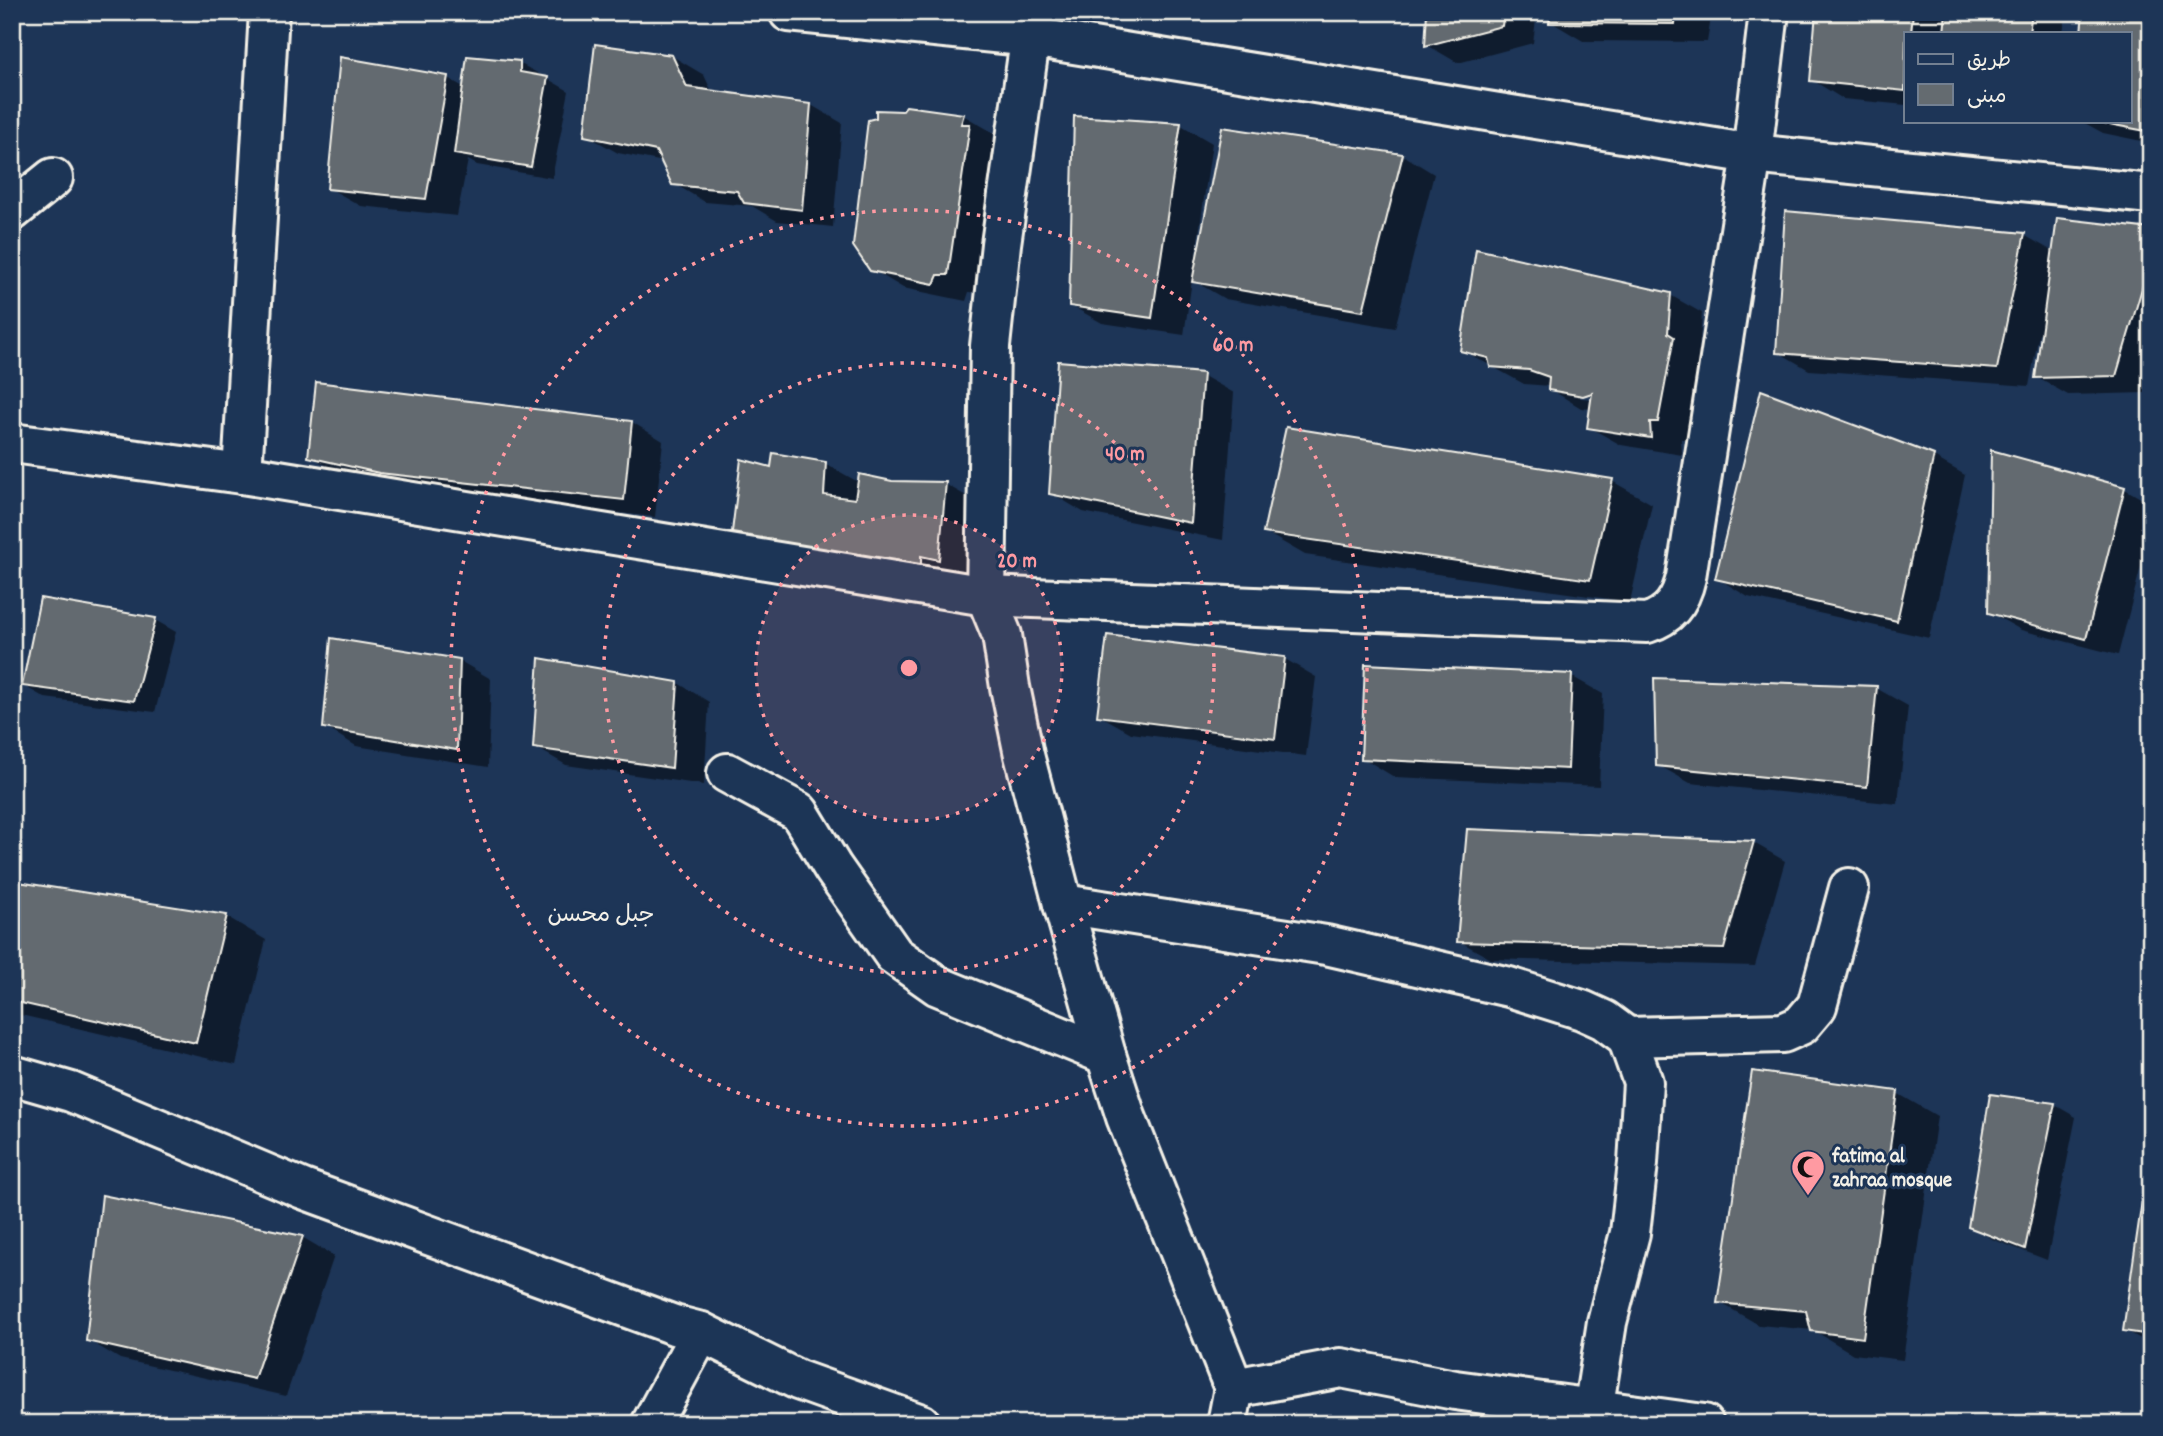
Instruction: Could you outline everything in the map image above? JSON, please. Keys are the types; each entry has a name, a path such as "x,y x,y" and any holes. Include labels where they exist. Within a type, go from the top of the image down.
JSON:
{"street":[{"path":"243,474 269,12"},
{"path":"789,12 1033,25 1752,154 2151,194"},
{"path":"12,443 243,474 986,596 1647,623 1661,617 1675,605 1686,577 1752,154 1769,12"},
{"path":"1033,25 1001,244 990,346 986,596 1002,635 1024,755 1106,1055 1230,1406 1342,1368 1592,1416 1704,1424"},
{"path":"12,211 53,178"},
{"path":"727,773 799,812 833,868 894,955 938,986 1106,1055"},
{"path":"1627,1037 1783,1033 1801,1025 1817,1006 1849,888"},
{"path":"1063,904 1326,945 1509,987 1582,1010 1604,1020 1627,1037 1643,1082 1638,1163 1630,1233 1607,1322 1592,1416"},
{"path":"12,1075 71,1092 303,1189 674,1325 701,1332 798,1380 921,1424"},
{"path":"651,1424 701,1332"}],"building":[{"path":"1427,12 1504,12 1502,26 1425,46"},
{"path":"1551,12 1677,12 1675,24 1549,23"},
{"path":"1816,12 1913,12 1911,32 1904,32 1904,91 1810,81"},
{"path":"1946,12 2032,12 2029,32 1944,32"},
{"path":"2083,12 2151,12 2151,132 2098,122 2132,122 2132,32 2081,32"},
{"path":"595,44 672,55 687,87 811,104 802,210 744,203 737,191 672,185 656,151 584,136"},
{"path":"467,56 520,61 520,72 548,77 531,167 454,154"},
{"path":"340,57 448,76 426,199 327,189"},
{"path":"906,106 964,114 961,124 970,124 948,275 938,275 934,284 870,271 853,246 868,120 876,118 876,110 902,111"},
{"path":"1074,116 1181,123 1152,318 1069,306"},
{"path":"1222,127 1403,154 1363,311 1192,282"},
{"path":"1785,211 2025,233 1997,369 1776,353"},
{"path":"2057,218 2151,229 2151,258 2116,376 2035,378"},
{"path":"1476,249 1671,293 1668,333 1674,337 1658,422 1650,422 1651,438 1587,428 1592,393 1583,396 1548,390 1549,377 1529,370 1490,367 1488,358 1460,351"},
{"path":"1058,361 1203,373 1191,523 1049,494"},
{"path":"316,382 632,421 624,500 379,473 308,457"},
{"path":"1761,390 1934,455 1897,621 1715,579"},
{"path":"1286,427 1613,479 1590,580 1263,533"},
{"path":"1991,450 2125,487 2086,639 1988,613"},
{"path":"773,453 826,462 824,495 855,499 859,474 892,481 946,482 939,560 921,556 921,568 823,558 815,544 807,552 731,540 741,459 771,467"},
{"path":"40,598 156,618 134,701 22,686"},
{"path":"1107,635 1285,657 1275,739 1097,716"},
{"path":"331,638 460,659 457,750 323,728"},
{"path":"539,658 678,682 672,768 533,748"},
{"path":"1365,664 1572,674 1568,769 1361,759"},
{"path":"1654,678 1877,686 1867,787 1656,766"},
{"path":"1467,829 1754,841 1724,949 1457,942"},
{"path":"12,881 227,915 196,1043 12,1001"},
{"name":"fatima al zahraa mosque","path":"1752,1071 1898,1091 1863,1338 1811,1331 1806,1311 1717,1303"},
{"path":"1990,1094 2055,1103 2025,1249 1968,1227"},
{"path":"2151,1139 2151,1335 2123,1331"},
{"path":"102,1195 303,1236 254,1379 86,1341"}],"place":[{"name":"fatima al zahraa mosque","path":"1808,1197"}],"district":[{"name":"جبل محسن","path":"601,913"}]}
